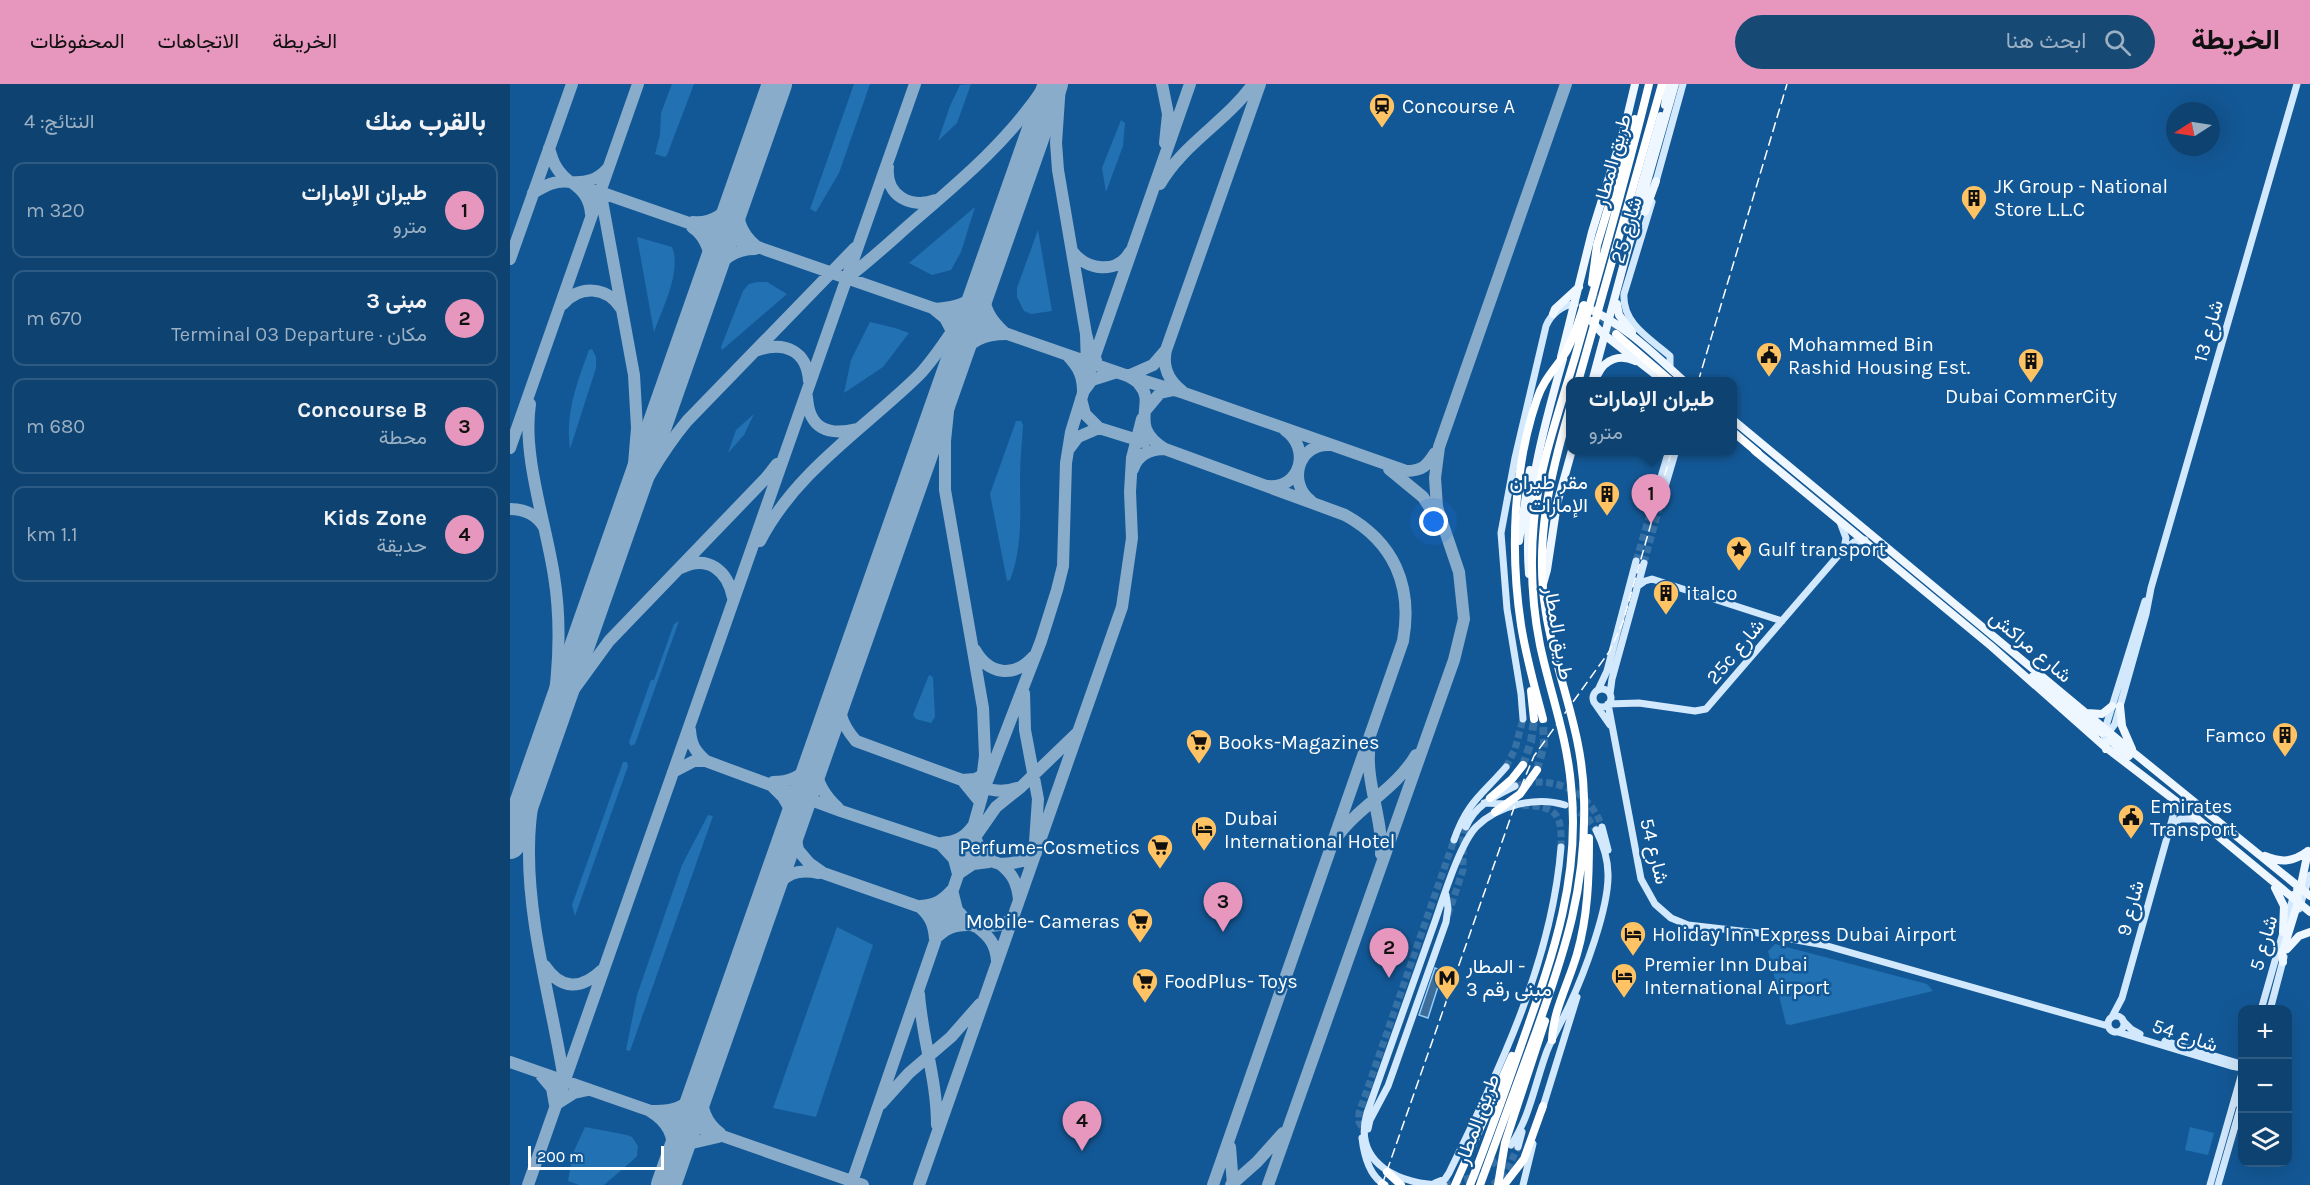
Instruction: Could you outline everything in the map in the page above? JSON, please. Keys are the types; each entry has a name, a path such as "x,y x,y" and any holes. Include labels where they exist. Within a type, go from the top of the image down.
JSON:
{"highway":[{"path":"1592,286 1595,252 1647,84"},
{"name":"طريق المطار","path":"1569,377 1615,216 1647,84"},
{"name":"طريق المطار","path":"1579,377 1662,84"},
{"path":"1603,228 1619,158 1620,139"},
{"path":"1538,719 1521,625 1516,493 1521,460 1538,397 1547,377 1570,345 1588,294 1598,274"},
{"path":"1616,334 1667,377"},
{"name":"طريق المطار","path":"1470,1185 1534,1009 1556,941 1566,905 1571,867 1574,831 1567,755 1538,628 1532,568 1539,489 1566,387"},
{"name":"طريق المطار","path":"1480,1185 1551,992 1566,947 1579,890 1583,852 1584,798 1577,735 1551,639 1542,586 1542,545 1546,505 1566,422"},
{"path":"1737,437 1758,453"},
{"path":"1487,801 1512,779 1522,765"},
{"path":"1505,807 1527,787 1537,770"},
{"path":"1552,1040 1555,1021 1580,945 1587,909 1589,837 1588,813 1584,798"},
{"path":"1500,1185 1505,1143 1531,1069 1548,1013 1551,992"},
{"path":"1455,1185 1523,1028 1534,1009"},
{"path":"1500,1185 1524,1159 1543,1106"},
{"path":"1387,1172 1401,1185"}],"main road":[{"path":"1635,84 1592,232 1580,286 1586,310 1598,329 1660,377"},
{"path":"1593,377 1605,336 1606,318 1617,294 1628,248 1632,218 1666,99 1668,84"},
{"path":"1628,248 1675,84"},
{"path":"1632,237 1640,225 1656,182"},
{"path":"1559,373 1562,354 1586,310 1582,293 1586,258"},
{"path":"1553,314 1580,286"},
{"path":"1617,294 1618,315 1638,340"},
{"path":"1586,310 1606,318 1638,340 1680,377"},
{"path":"1538,628 1530,587 1527,549 1531,493 1539,450 1572,328 1586,310"},
{"path":"1593,377 1598,347 1598,329"},
{"path":"1595,377 1604,365 1618,358 1635,361 1654,377"},
{"name":"شارع مراكش","path":"1737,423 2106,731 2257,852 2301,896 2310,912"},
{"path":"1517,565 1520,522 1526,488 1532,463 1539,450"},
{"name":"شارع مراكش","path":"1758,453 1865,540 2105,748 2177,802 2269,880 2301,896"},
{"path":"1542,586 1548,570 1557,504 1571,455"},
{"path":"2017,670 2028,674 2097,730 2106,731"},
{"path":"2087,714 2102,714 2116,706 2134,753"},
{"path":"2105,748 2105,743 2110,740 2147,770 2158,773"},
{"path":"2257,852 2283,861 2294,860 2309,848"},
{"path":"2283,962 2282,954 2301,896 2309,848"},
{"path":"2244,859 2258,864 2301,896"},
{"path":"2269,880 2283,902 2283,932"},
{"path":"2287,948 2299,936 2310,932"}],"street":[{"name":"شارع 25","path":"1670,368 1670,357 1633,324 1627,315 1624,300 1683,84"},
{"name":"شارع 13","path":"2105,748 2106,731 2114,726 2116,706 2146,614 2151,588 2297,84"},
{"path":"1522,719 1521,694 1507,609 1501,533 1515,458 1545,330 1553,314 1567,305 1586,310"},
{"path":"1668,455 1659,495 1674,455"},
{"path":"1839,520 1846,538 1843,550"},
{"name":"25c شارع","path":"1609,700 1695,711 1706,709 1843,550 1851,543 1865,540"},
{"name":"شارع 54","path":"1598,690 1607,671 1640,562 1638,586 1612,679 1609,700 1611,726 1641,879 1651,900 1671,918 1697,927 1765,934 1824,945 2075,1017 2110,1021"},
{"path":"1638,586 1645,580 1652,579 1782,621"},
{"path":"1765,614 1770,623 1771,633"},
{"path":"1598,690 1605,690 1609,700 1604,706 1596,705 1593,696 1598,690"},
{"path":"1611,726 1615,712 1624,703"},
{"name":"شارع 54","path":"1596,705 1611,726"},
{"path":"1454,840 1461,819 1472,802 1506,767"},
{"path":"1466,827 1471,817 1487,801 1515,786"},
{"path":"1487,801 1505,807"},
{"path":"1444,1185 1427,1185 1408,1181 1387,1172 1378,1165 1367,1146 1365,1119 1445,892 1466,841 1476,828 1505,807 1539,801 1565,805"},
{"name":"شارع 9","path":"2110,1021 2122,998 2177,802"},
{"path":"1461,819 1471,817"},
{"path":"2170,828 2180,819 2198,819"},
{"path":"1523,1185 1543,1106 1604,905 1608,883 1607,860 1599,828"},
{"path":"1427,1185 1447,1177 1503,1060 1549,925 1558,880 1561,847"},
{"path":"2301,896 2310,875"},
{"name":"شارع 5","path":"2262,1005 2283,932 2301,896"},
{"name":"شارع 5","path":"2271,1005 2301,896"},
{"path":"1514,1146 1552,1040 1586,964"},
{"name":"شارع 9","path":"2122,998 2123,1021"},
{"path":"2119,1017 2123,1021 2122,1029 2118,1032 2111,1030 2110,1021 2119,1017"},
{"name":"شارع 54","path":"2123,1021 2140,1034 2231,1064"},
{"name":"شارع 54","path":"2118,1032 2238,1066"},
{"path":"2238,1059 2231,1064 2238,1083"},
{"path":"2211,1185 2222,1150 2222,1142 2238,1095"},
{"path":"2232,1136 2238,1101"},
{"path":"2218,1185 2239,1113"},
{"path":"1363,1137 1364,1153 1373,1173 1384,1185"}],"shaded area":[{"path":"672,84 694,84 665,157 655,154 660,135 661,113"},
{"path":"854,84 870,84 839,173 816,212 810,209"},
{"path":"971,84 957,123 938,141 960,85"},
{"path":"1121,120 1125,123 1123,146 1106,192 1102,168"},
{"path":"975,207 961,252 951,270 932,275 909,263"},
{"path":"1038,230 1052,311 1031,314 1024,311 1017,297 1017,288"},
{"path":"637,237 672,247 674,257 675,267 670,290 654,332"},
{"path":"767,282 787,294 722,350 721,347 743,291 749,284"},
{"path":"870,322 909,333 883,367 844,393 851,360"},
{"path":"592,349 596,357 596,368 570,449 569,423 573,398 589,350"},
{"path":"754,414 744,435 728,453 736,430"},
{"path":"1016,421 1021,421 1023,425 1020,529 1014,567 1010,580 1007,581 990,494"},
{"path":"679,621 635,744 631,746 629,742 651,680 654,680 674,624"},
{"path":"929,675 933,677 935,717 931,723 916,719 913,715"},
{"path":"623,762 627,762 628,766 575,916 572,905"},
{"path":"708,815 713,816 630,1051 626,1050 637,995 682,865"},
{"path":"837,927 873,945 816,1117 773,1108"},
{"path":"1775,944 1927,984 1933,991 1790,1025 1786,1024 1768,951"},
{"path":"1435,968 1443,971 1428,1018 1419,1015"},
{"path":"585,1127 627,1135 632,1137 638,1146 637,1156 604,1185 579,1185 568,1181 573,1153"},
{"path":"2190,1127 2214,1133 2208,1155 2185,1150"}],"taxiway":[{"path":"510,259 572,84"},
{"path":"510,448 638,84"},
{"path":"764,113 771,84"},
{"path":"756,144 786,84"},
{"path":"528,1185 915,84"},
{"path":"847,278 986,156 1018,122 1046,84"},
{"path":"1060,84 1056,143 1058,170 1086,334"},
{"path":"1162,84 1168,114 1165,143"},
{"path":"851,1185 967,849 984,789 1041,641 1057,590 1063,566 1066,463 1071,432 1092,364 1190,84"},
{"path":"1160,184 1181,157 1231,110 1253,84"},
{"path":"533,193 551,184 571,182 1128,376 1153,365 1166,350 1260,84"},
{"path":"1268,1185 1454,660 1464,619 1459,572 1437,507 1435,478 1439,447 1566,84"},
{"path":"549,148 556,167 570,182"},
{"path":"888,167 891,186 902,198 918,203 936,200"},
{"path":"591,214 585,195 571,182 591,180 608,168"},
{"path":"601,195 634,375 637,428 634,464 624,512"},
{"path":"693,222 713,219 729,208 738,198 740,224 746,236 756,246"},
{"path":"692,227 702,236 708,247 711,273"},
{"path":"620,531 650,474 687,421 855,248"},
{"path":"711,273 730,256 748,249 755,249"},
{"path":"1072,251 1085,262 1101,267 1117,264 1130,252"},
{"path":"971,302 989,266"},
{"path":"957,358 967,347 984,337 1006,334 988,313 982,286"},
{"path":"563,304 577,294 593,291 608,295 621,308"},
{"path":"976,296 956,306 934,309 945,318 956,339 957,358 950,392 945,441 945,490 983,708 985,756 982,780"},
{"path":"760,541 792,493 833,452 919,375 955,327"},
{"path":"1087,367 1086,334 1090,350 1096,360"},
{"path":"758,350 777,347 793,351 804,362 809,381"},
{"path":"1166,350 1166,368 1173,383 1182,391"},
{"path":"1068,356 1080,372 1083,392 1092,380 1114,373"},
{"path":"1128,376 1138,383 1144,392 1145,423 1147,432 1153,440 1165,449 1345,515 1376,538 1388,552 1402,584 1405,602 1403,641 1213,1185"},
{"path":"1135,378 1406,471 1424,467 1435,453"},
{"path":"1145,411 1160,393 1174,390"},
{"path":"807,397 812,416 822,428 837,431 857,429"},
{"path":"1081,399 1085,414 1099,428"},
{"path":"530,404 529,445 550,556 558,613 558,667 551,722"},
{"path":"919,1185 1122,607 1132,538 1130,492 1132,458 1142,419"},
{"path":"1069,449 1078,437 1099,428 1144,442"},
{"path":"1268,486 1288,481 1299,466 1298,447 1285,430"},
{"path":"1311,501 1299,484 1300,466 1310,450 1330,445"},
{"path":"1133,469 1145,453 1165,449"},
{"path":"548,734 569,696 609,641 777,464"},
{"path":"1389,469 1423,497 1437,519"},
{"path":"510,509 530,513 544,527"},
{"path":"681,568 700,563 715,568 727,580 733,598"},
{"path":"975,650 987,665 1002,671 1018,668 1033,657"},
{"path":"842,685 841,715 856,741 962,780 975,779 987,773"},
{"path":"1024,693 1025,730 1038,799 1035,842"},
{"path":"690,730 694,747 706,761 841,811 1000,864 1014,879 1019,899"},
{"path":"973,840 996,807 1021,787 1077,733"},
{"path":"510,811 530,775 548,734 532,805 529,833 530,877 536,935 564,1080"},
{"path":"1370,743 1369,771 1379,826 1381,854"},
{"path":"1337,837 1356,816 1398,778 1416,755"},
{"path":"673,772 694,761 706,761"},
{"path":"773,782 795,778 814,765 822,789 838,808"},
{"path":"980,802 962,780 996,790 1017,788"},
{"path":"773,787 790,809 798,850 809,863 823,873 977,927 991,942 997,961"},
{"path":"942,843 960,838 973,826 978,844 990,859"},
{"path":"941,845 954,859 958,874 973,864 989,862"},
{"path":"1000,864 1019,862 1036,853"},
{"path":"769,892 791,874 803,871 819,873"},
{"path":"921,906 938,902 952,890 957,910 968,922"},
{"path":"921,908 931,922 935,939 950,928 967,925"},
{"path":"977,927 1000,925 1013,919"},
{"path":"545,966 558,980 572,984 586,981 602,970"},
{"path":"919,994 935,1092 937,1125"},
{"path":"881,1104 909,1073 951,1037 980,1004"},
{"path":"510,1062 863,1185"},
{"path":"541,1075 552,1088 555,1105 574,1093 588,1090"},
{"path":"676,1157 669,1130 662,1120 650,1111 678,1108 700,1090 705,1114 720,1133"},
{"path":"1231,1185 1257,1162 1283,1133"},
{"path":"676,1157 692,1143 718,1137"},
{"path":"1230,1147 1233,1185"}],"runway":[{"path":"510,844 777,84"},
{"path":"666,1185 1053,84"}],"tunnel":[{"path":"1593,293 1599,313 1616,334"},
{"path":"1644,563 1663,494"},
{"path":"1636,561 1655,497"},
{"path":"1506,767 1515,749 1523,719"},
{"path":"1523,765 1531,742 1534,719"},
{"path":"1537,770 1544,745 1543,719"},
{"path":"1515,786 1542,782 1568,788 1588,803 1602,827"},
{"path":"1522,805 1543,808 1555,814 1560,826 1561,847"},
{"path":"1570,807 1587,817 1596,830"},
{"path":"1448,915 1463,870 1463,838 1466,827"},
{"path":"1362,1127 1359,1122 1359,1113 1454,840"},
{"path":"1493,1185 1507,1170 1518,1147"},
{"path":"1444,1185 1477,1176 1503,1156"}],"railway":[{"path":"1699,377 1787,84"},
{"path":"1382,1185 1534,756 1609,652 1623,622 1671,455"}],"place":[{"name":"Concourse A","path":"1382,129"},
{"name":"JK Group - National Store L.L.C","path":"1974,221"},
{"name":"Mohammed Bin Rashid Housing Est.","path":"1769,378"},
{"name":"Dubai CommerCity","path":"2031,384"},
{"name":"مقر طيران الإمارات","path":"1607,517"},
{"name":"طيران الإمارات","path":"1651,524"},
{"name":"Gulf transport","path":"1739,572"},
{"name":"italco","path":"1666,616"},
{"name":"Famco","path":"2285,758"},
{"name":"Books-Magazines","path":"1199,765"},
{"name":"Emirates Transport","path":"2131,840"},
{"name":"Dubai International Hotel","path":"1204,852"},
{"name":"Perfume-Cosmetics","path":"1160,870"},
{"name":"Concourse B","path":"1223,932"},
{"name":"Mobile- Cameras","path":"1140,944"},
{"name":"Holiday Inn Express Dubai Airport","path":"1633,957"},
{"name":"مبنى 3","path":"1389,978"},
{"name":"Premier Inn Dubai International Airport","path":"1624,999"},
{"name":"المطار - مبنى رقم 3","path":"1447,1001"},
{"name":"FoodPlus- Toys","path":"1145,1004"},
{"name":"Kids Zone","path":"1082,1151"}]}
